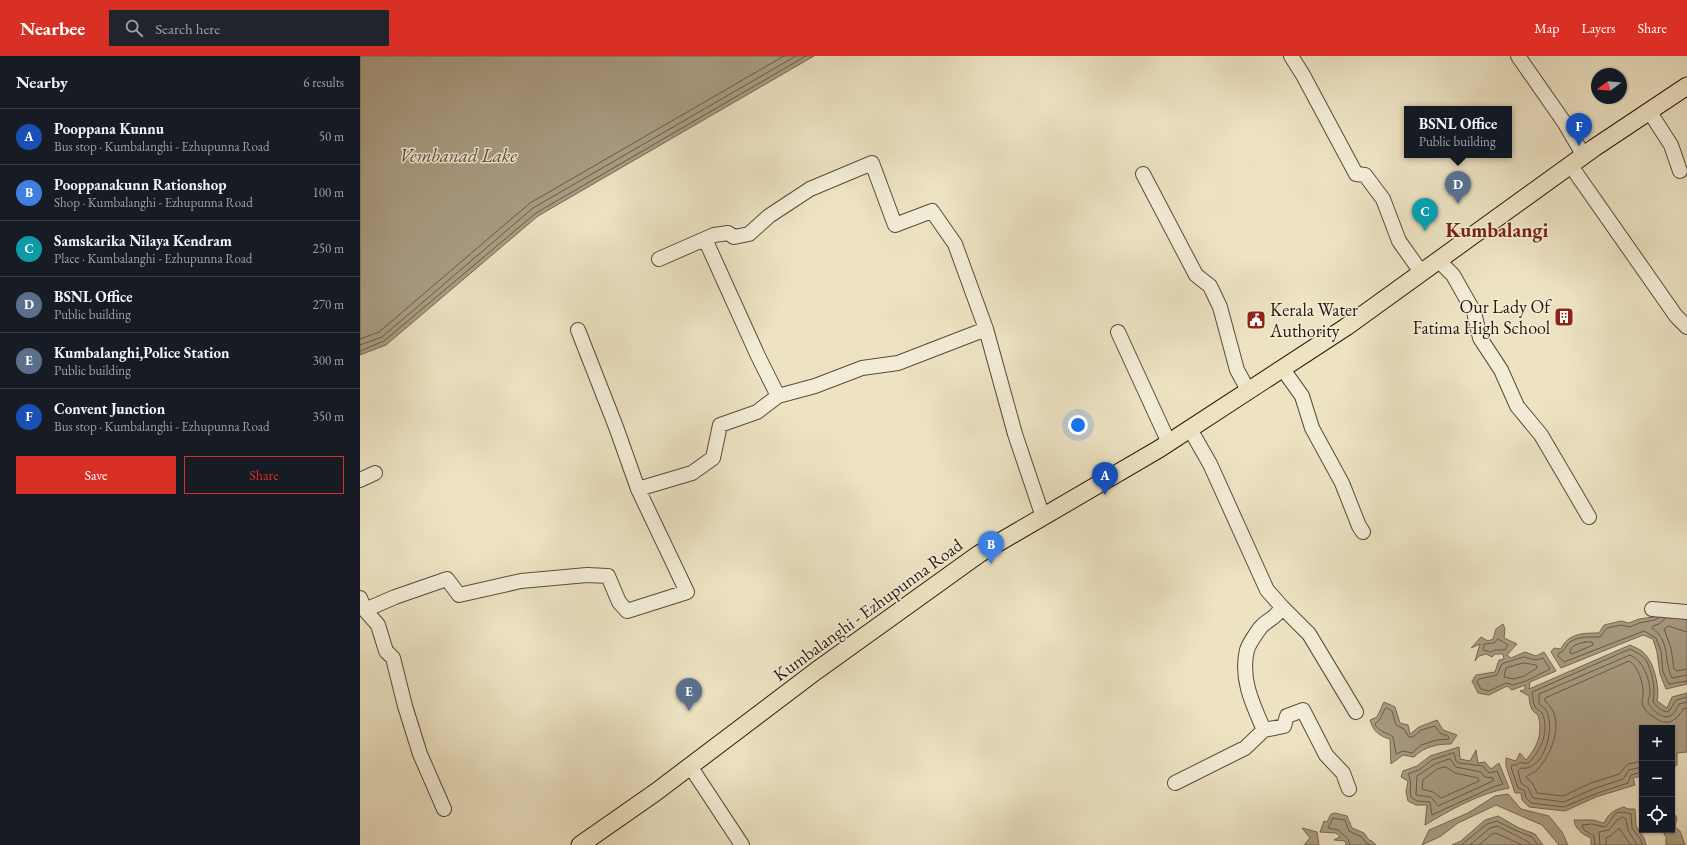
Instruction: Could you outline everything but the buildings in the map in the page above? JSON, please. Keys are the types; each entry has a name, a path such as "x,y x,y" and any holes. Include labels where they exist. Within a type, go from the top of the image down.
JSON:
{"main road":[{"name":"Kumbalanghi - Ezhupunna Road","path":"580,845 656,792 816,671 979,554 1169,442 1346,327 1577,161 1687,86"}],"street":[{"path":"1291,56 1303,74 1356,174 1365,175 1382,199 1399,241 1421,272"},
{"path":"1518,56 1564,122 1577,161 1676,316 1687,327"},
{"path":"1649,111 1671,145 1680,171"},
{"path":"659,260 714,235 728,233 734,237 749,234 769,216 810,189 872,163 895,225 932,211 955,244 986,329 1015,434 1043,517"},
{"path":"1143,174 1196,275 1210,286 1220,307 1237,370 1248,390"},
{"path":"705,239 758,356 778,396"},
{"path":"1438,260 1453,275 1474,312 1480,338 1501,370 1517,406 1541,435 1589,517"},
{"path":"638,489 692,473 713,458 720,426 757,412 778,396 815,386 862,368 898,364 986,329"},
{"path":"444,810 420,754 405,706 393,658 386,651 378,625 363,604 395,597 447,579 460,595 521,581 587,575 608,576 619,602 627,611 687,592 638,489 616,427 578,330"},
{"path":"1118,332 1169,442"},
{"path":"1282,368 1302,396 1312,428 1342,483 1359,526 1363,532"},
{"path":"1190,429 1210,464 1267,590 1309,634 1356,712"},
{"path":"360,480 375,473"},
{"path":"1264,730 1249,696 1245,672 1248,649 1261,627 1278,615 1282,607"},
{"path":"1652,609 1687,612"},
{"path":"1176,784 1246,748 1264,730 1284,726 1287,716 1304,710 1326,755 1343,773 1349,789"},
{"path":"690,766 742,845"}],"water":[{"name":"Vembanad Lake","path":"360,56 814,56 538,216 386,345 360,355"},
{"path":"1661,611 1687,618 1687,684 1666,689 1660,674 1657,652 1653,639 1643,635 1561,668 1551,652 1554,648 1561,649 1568,640 1577,635 1599,633 1604,625 1621,621 1629,623 1639,619 1654,617"},
{"path":"1503,624 1505,629 1504,638 1517,644 1507,655 1511,658 1525,652 1536,656 1544,652 1556,671 1530,682 1529,689 1630,645 1640,650 1651,662 1655,673 1658,691 1657,701 1667,708 1672,697 1687,693 1687,752 1677,753 1677,765 1675,766 1675,725 1639,725 1639,777 1633,778 1635,785 1596,797 1565,811 1529,807 1522,800 1521,793 1515,793 1506,766 1506,758 1516,761 1520,753 1526,760 1534,750 1540,733 1538,715 1531,707 1529,696 1520,691 1525,690 1525,685 1512,690 1507,686 1489,695 1478,693 1472,681 1476,675 1495,672 1499,660 1504,659 1503,654 1495,654 1492,657 1486,654 1479,656 1475,661 1480,644 1471,648 1481,637 1488,641 1493,639 1496,629"},
{"path":"1384,702 1395,707 1400,723 1408,725 1410,734 1419,727 1437,720 1443,730 1457,735 1451,744 1431,747 1414,757 1403,755 1391,764 1390,739 1377,732 1370,720 1377,717"},
{"path":"1459,747 1460,759 1470,761 1476,750 1478,763 1485,762 1491,769 1499,763 1509,788 1498,790 1476,798 1425,825 1427,805 1416,805 1408,801 1406,792 1408,781 1401,777 1403,771 1417,766 1430,756"},
{"path":"1508,794 1521,809 1549,816 1562,832 1568,845 1559,845 1542,825 1496,805 1458,823 1441,836 1422,845 1429,830 1468,813 1495,796"},
{"path":"1624,807 1628,809 1635,809 1636,826 1639,833 1644,838 1646,845 1591,845 1591,838 1580,831 1574,820 1593,820 1604,823 1612,812"},
{"path":"1335,813 1347,816 1352,828 1364,833 1369,840 1376,845 1346,845 1345,841 1334,840 1340,837 1336,833 1320,832 1324,821 1327,822 1331,814"},
{"path":"1675,815 1677,818 1675,827"},
{"path":"1498,816 1519,828 1535,834 1543,845 1452,845 1461,841 1485,820"},
{"path":"1675,827 1680,831 1685,845 1666,845 1666,837 1664,833 1675,833"},
{"path":"1302,828 1317,832 1319,845 1304,845 1310,838"}],"place":[{"name":"Convent Junction","path":"1579,146"},
{"name":"BSNL Office","path":"1458,204"},
{"name":"Samskarika Nilaya Kendram","path":"1425,231"},
{"name":"Our Lady Of Fatima High School","path":"1564,317"},
{"name":"Kerala Water Authority","path":"1256,320"},
{"name":"Pooppana Kunnu","path":"1105,495"},
{"name":"Pooppanakunn Rationshop","path":"991,564"},
{"name":"Kumbalanghi,Police Station","path":"689,711"}],"district":[{"name":"Kumbalangi","path":"1497,230"}]}
